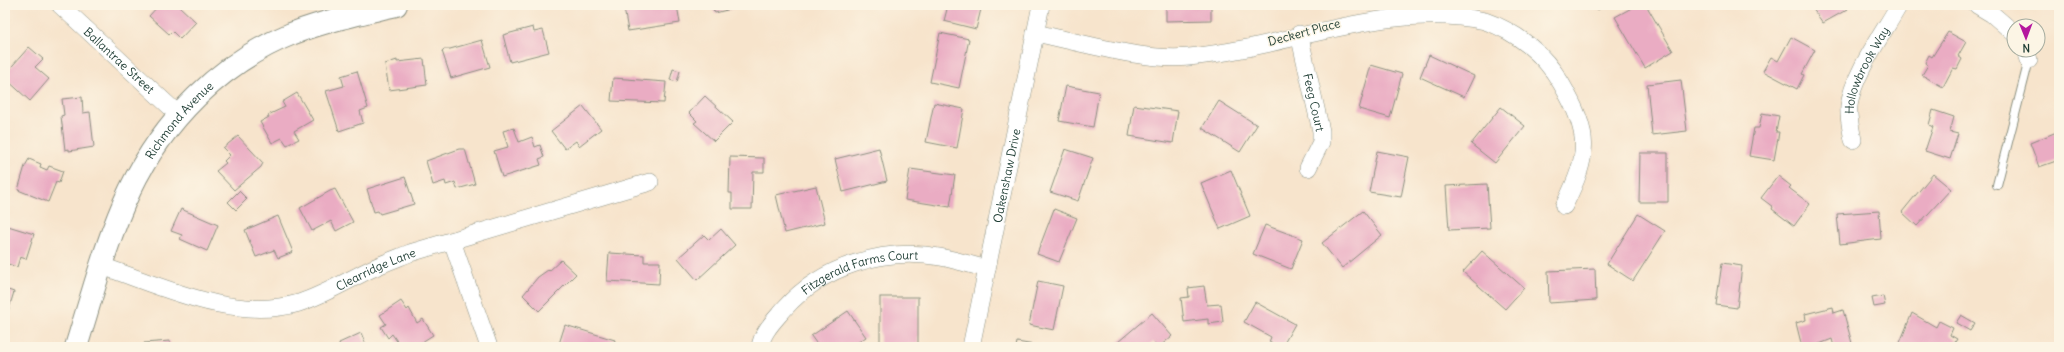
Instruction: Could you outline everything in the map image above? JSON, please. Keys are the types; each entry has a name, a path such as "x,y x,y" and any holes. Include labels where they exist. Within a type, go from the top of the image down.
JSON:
{"street":[{"name":"Ballantrae Street","path":"60,5 179,115"},
{"name":"Richmond Avenue","path":"76,347 122,209 137,175 156,144 179,115 199,94 227,70 258,51 284,38 324,22 396,5"},
{"name":"Oakenshaw Drive","path":"971,347 1041,5"},
{"name":"Hollowbrook Way","path":"1853,140 1849,107 1852,90 1899,5"},
{"path":"1977,5 1992,14 2006,26"},
{"name":"Deckert Place","path":"1035,33 1128,52 1163,57 1188,58 1299,34 1347,20 1398,11 1420,9 1448,11 1475,17 1496,24 1515,34 1535,50 1555,73 1579,116 1583,134 1584,153 1581,171 1564,206"},
{"name":"Feeg Court","path":"1299,34 1321,131 1321,142 1308,168"},
{"name":"Clearridge Lane","path":"102,266 215,304 232,307 268,308 284,306 310,299 385,263 452,241 650,182"},
{"path":"452,241 489,347"},
{"name":"Fitzgerald Farms Court","path":"760,347 766,330 791,302 812,284 848,266 888,256 908,254 939,257 987,269"}],"lane":[{"path":"1997,185 2026,58"}],"building":[{"path":"159,5 178,5 196,22 180,39 172,31 169,34 149,16"},
{"path":"642,5 677,5 680,23 628,31 624,8"},
{"path":"704,5 734,5 735,8 715,13 711,6 705,8"},
{"path":"948,5 982,5 976,29 944,21"},
{"path":"1166,5 1211,5 1211,20 1166,21"},
{"path":"1593,5 1604,5 1598,10"},
{"path":"1637,5 1646,5 1673,51 1645,68 1615,17"},
{"path":"1810,5 1845,5 1848,9 1823,23"},
{"path":"533,27 534,32 543,30 549,52 510,62 503,35"},
{"path":"1948,32 1966,42 1958,56 1962,59 1957,69 1953,68 1943,87 1922,75 1928,65 1925,63 1929,55 1932,57"},
{"path":"940,33 969,39 959,88 930,82"},
{"path":"1791,37 1815,50 1802,74 1804,75 1797,89 1763,71 1771,57 1778,61"},
{"path":"482,40 490,67 451,78 442,51 444,49 450,49"},
{"path":"29,47 43,59 35,67 49,79 30,101 5,78 5,74"},
{"path":"1429,55 1474,76 1464,97 1420,77"},
{"path":"424,59 427,85 389,90 385,64 397,60 397,62"},
{"path":"1371,65 1402,74 1390,118 1359,109"},
{"path":"673,69 680,71 677,82 670,80"},
{"path":"357,71 368,108 360,111 363,123 339,131 326,91 344,86 341,76"},
{"path":"613,78 666,82 664,103 611,101"},
{"path":"1681,80 1687,131 1652,135 1647,84"},
{"path":"1066,86 1099,92 1093,127 1059,121"},
{"path":"297,93 313,120 294,131 299,139 287,145 282,138 272,143 260,122 269,117 268,115 285,107 282,102"},
{"path":"705,96 733,122 714,141 694,123 697,121 689,113"},
{"path":"82,97 83,113 90,112 94,147 69,151 69,149 65,150 61,116 64,115 62,99"},
{"path":"1219,101 1257,125 1240,152 1202,128"},
{"path":"934,103 964,109 957,148 926,142"},
{"path":"1134,105 1178,111 1173,143 1129,136"},
{"path":"583,106 601,129 579,146 576,141 565,149 551,131"},
{"path":"1501,107 1525,126 1495,163 1471,144"},
{"path":"1933,110 1954,117 1950,132 1958,134 1950,159 1925,151 1933,127 1929,125"},
{"path":"1762,113 1779,116 1776,132 1779,132 1774,160 1749,156 1754,128 1759,128"},
{"path":"514,128 519,142 532,137 535,147 540,145 544,157 539,159 541,165 502,177 494,151 508,147 503,131"},
{"path":"2059,131 2059,160 2039,167 2030,143"},
{"path":"238,136 263,163 261,167 234,190 216,171 226,163 224,161 230,155 223,148"},
{"path":"879,148 887,181 843,192 835,159"},
{"path":"459,149 465,149 475,184 457,189 455,182 446,185 445,181 433,185 426,161"},
{"path":"1065,149 1093,158 1078,201 1050,192"},
{"path":"1377,151 1409,157 1401,197 1369,192"},
{"path":"1640,153 1668,153 1668,202 1639,202"},
{"path":"730,157 764,158 764,172 753,172 752,209 732,209 732,193 729,193"},
{"path":"29,159 41,164 40,167 47,170 49,166 63,171 59,183 56,182 48,202 18,190 25,166"},
{"path":"910,169 955,175 950,207 905,200"},
{"path":"1231,170 1250,216 1220,229 1201,183"},
{"path":"1933,174 1951,189 1917,226 1902,212"},
{"path":"1778,176 1791,186 1789,188 1810,204 1794,226 1772,209 1773,207 1761,198"},
{"path":"405,177 414,204 380,214 378,211 374,212 367,189"},
{"path":"1487,184 1490,228 1449,230 1446,186"},
{"path":"816,186 825,223 785,233 776,195"},
{"path":"335,189 353,222 336,231 331,221 312,231 300,208"},
{"path":"239,191 247,199 236,210 228,202"},
{"path":"181,209 218,225 207,251 180,239 182,235 171,231"},
{"path":"1054,209 1077,218 1059,262 1037,254"},
{"path":"1363,211 1382,235 1342,268 1322,243"},
{"path":"1879,211 1881,239 1840,244 1837,214"},
{"path":"1638,214 1665,231 1633,281 1607,264"},
{"path":"278,216 293,252 278,258 274,250 256,257 245,230"},
{"path":"1265,225 1303,239 1291,269 1253,254"},
{"path":"8,226 34,234 26,259 20,257 17,267 5,263 5,234"},
{"path":"721,229 735,245 697,280 678,258 704,235 709,240"},
{"path":"1482,251 1524,288 1505,309 1463,272"},
{"path":"609,253 644,255 644,262 660,262 659,284 607,281"},
{"path":"561,260 576,274 539,311 523,295 538,277 548,270 549,271"},
{"path":"1722,263 1742,266 1737,308 1716,305"},
{"path":"1595,269 1596,300 1549,303 1548,271"},
{"path":"1038,281 1063,286 1054,330 1029,325"},
{"path":"1204,286 1207,305 1221,304 1223,322 1208,324 1208,319 1184,322 1181,298 1189,297 1188,288"},
{"path":"5,289 14,292 5,321"},
{"path":"1883,296 1885,305 1874,307 1872,298"},
{"path":"880,297 918,297 918,344 880,344"},
{"path":"401,301 407,310 409,308 417,323 423,319 433,335 414,347 401,347 392,334 388,338 381,327 386,324 380,315"},
{"path":"1255,302 1295,324 1282,347 1278,347 1269,342 1271,337 1244,322"},
{"path":"1833,307 1834,313 1843,310 1853,347 1834,347 1832,339 1812,347 1811,345 1802,347 1796,323 1806,320 1805,314"},
{"path":"848,311 866,337 851,347 819,347 811,336"},
{"path":"1152,313 1172,336 1159,347 1153,342 1148,347 1122,347 1118,342"},
{"path":"1912,313 1936,327 1939,321 1953,328 1950,335 1957,339 1952,347 1902,347 1899,345"},
{"path":"1961,315 1975,323 1970,331 1956,323"},
{"path":"565,325 615,340 613,347 558,347"},
{"path":"361,333 367,347 340,347 339,343"},
{"path":"170,341 170,347 145,347 144,343"},
{"path":"1017,342 1040,346 1016,347"}]}
